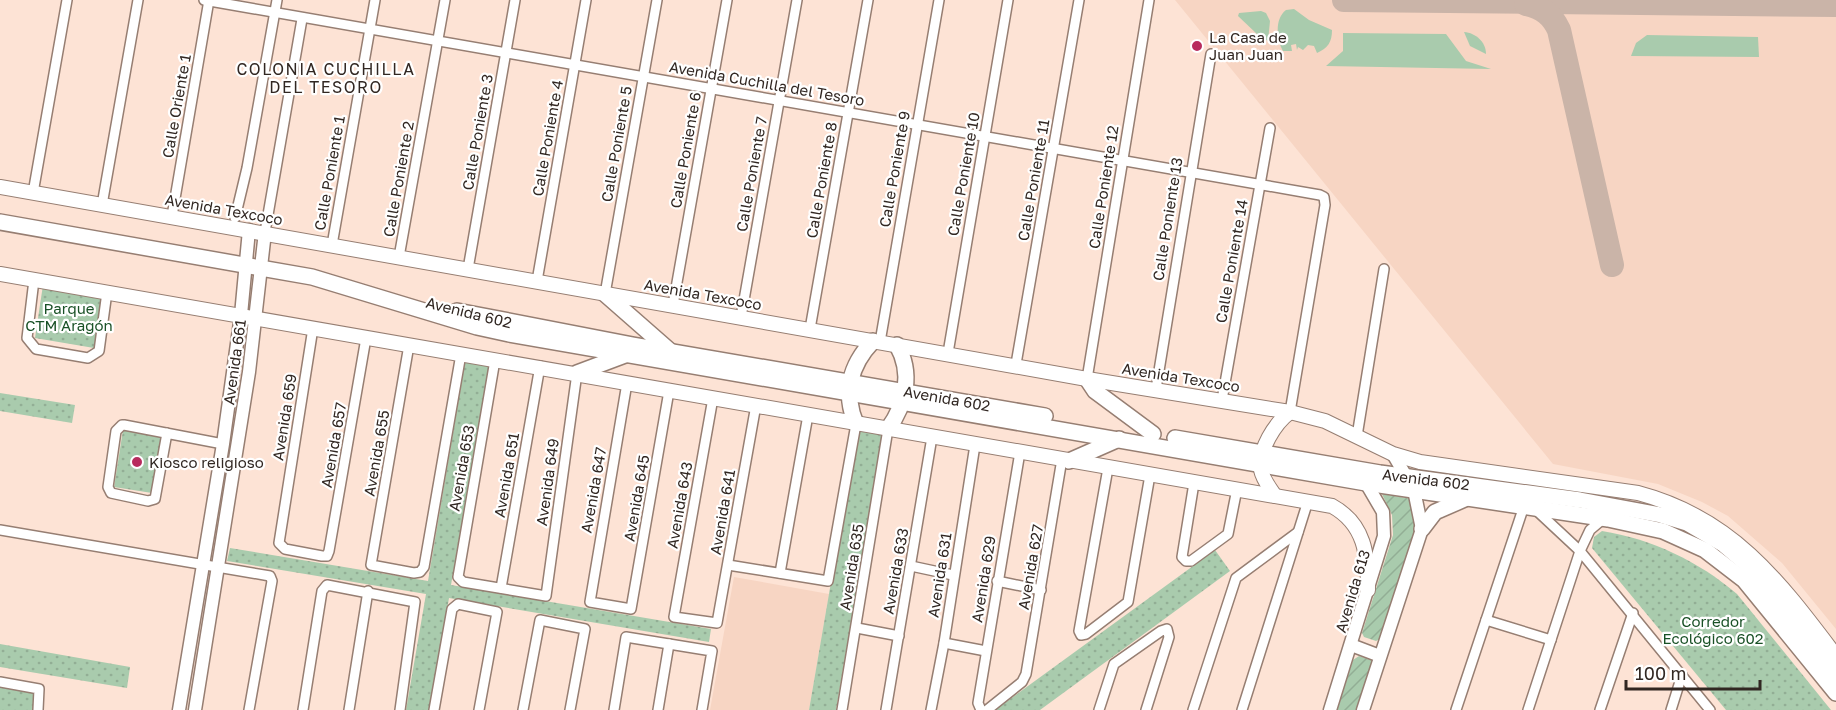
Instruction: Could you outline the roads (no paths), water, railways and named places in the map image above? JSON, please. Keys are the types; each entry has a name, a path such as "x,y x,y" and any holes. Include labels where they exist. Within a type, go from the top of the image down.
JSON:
{"main road":[{"name":"Avenida Texcoco","path":"0,187 265,232 877,342 1016,364 1087,379 1290,412 1325,421 1393,454 1429,464 1638,493 1688,510 1732,537 1758,560 1836,656"},
{"name":"Avenida 602","path":"0,213 260,263 477,327 626,354 1154,434 1366,483 1411,483 1468,498 1604,518 1674,535 1724,562 1744,580 1836,693"},
{"name":"Avenida 602","path":"0,222 244,260"},
{"name":"Avenida 602","path":"260,263 310,267 483,317 670,351 849,388"},
{"path":"0,274 540,366 669,391 1332,506 1355,525 1362,537 1366,556 1368,590"},
{"path":"605,294 670,351"},
{"path":"856,424 849,388 858,359 877,342"},
{"path":"888,429 904,396 905,364 897,345"},
{"path":"577,373 626,354"},
{"path":"1087,379 1095,391 1154,434"},
{"name":"Avenida 602","path":"904,396 1119,438 1262,458 1411,483 1580,500 1661,515 1699,529 1723,544 1750,567 1836,675"},
{"path":"1275,496 1265,481 1262,458 1272,432 1290,412"},
{"path":"1066,460 1119,438"},
{"path":"1422,530 1436,512 1468,498"},
{"name":"Avenida 602","path":"1724,562 1745,595 1836,704"}],"street":[{"path":"33,193 67,0"},
{"path":"102,205 138,0"},
{"name":"Avenida Cuchilla del Tesoro","path":"204,0 1260,183 1324,197 1290,412"},
{"name":"Calle Oriente 1","path":"172,216 209,0"},
{"path":"235,218 247,168 277,0"},
{"name":"Calle Poniente 1","path":"332,244 375,0"},
{"name":"Calle Poniente 2","path":"399,257 445,0"},
{"name":"Calle Poniente 3","path":"468,269 515,0"},
{"name":"Calle Poniente 4","path":"537,281 586,0"},
{"name":"Calle Poniente 5","path":"605,294 657,0"},
{"name":"Calle Poniente 6","path":"673,305 727,0"},
{"name":"Calle Poniente 7","path":"741,317 797,0"},
{"name":"Calle Poniente 8","path":"810,329 868,0"},
{"name":"Calle Poniente 9","path":"877,342 939,0"},
{"name":"Calle Poniente 10","path":"948,353 1008,0"},
{"name":"Calle Poniente 11","path":"1016,364 1079,0"},
{"name":"Calle Poniente 12","path":"1087,379 1149,0"},
{"name":"Avenida 661","path":"195,710 255,318 260,263 302,18"},
{"name":"Calle Poniente 13","path":"1156,389 1211,54"},
{"name":"Calle Poniente 14","path":"1222,400 1270,128"},
{"name":"Avenida 661","path":"179,710 223,444 241,315 244,260 249,230"},
{"path":"1357,436 1384,269"},
{"path":"34,280 27,338 36,349 88,358 99,351 107,292"},
{"name":"Avenida 659","path":"313,328 280,546 327,556"},
{"name":"Avenida 657","path":"327,556 366,338"},
{"name":"Avenida 655","path":"409,345 371,565 420,572"},
{"name":"Avenida 653","path":"420,572 424,567 461,354"},
{"name":"Avenida 653","path":"495,360 459,581 501,588"},
{"name":"Avenida 651","path":"501,588 540,366"},
{"name":"Avenida 649","path":"501,588 546,596 577,373"},
{"name":"Avenida 647","path":"627,383 590,602 631,609"},
{"name":"Avenida 645","path":"631,609 669,391"},
{"name":"Avenida 643","path":"712,398 674,617 717,623"},
{"name":"Avenida 641","path":"717,623 756,405"},
{"path":"780,573 808,415"},
{"path":"728,565 828,581 856,424"},
{"path":"167,433 155,499 148,501 111,493 108,487 119,426 167,433 223,444"},
{"name":"Avenida 635","path":"842,710 888,429"},
{"name":"Avenida 633","path":"886,710 932,437"},
{"name":"Avenida 631","path":"931,710 944,643 975,445"},
{"name":"Avenida 629","path":"981,710 978,703 1020,452"},
{"path":"1363,710 1422,530 1411,483 1393,454"},
{"name":"Avenida 627","path":"987,710 1024,679 1066,460"},
{"path":"1108,468 1079,630 1081,635 1086,634 1127,603 1150,475"},
{"path":"1194,483 1182,557 1186,561 1191,561 1228,534 1237,489"},
{"name":"Avenida 613","path":"1330,710 1384,536 1385,522 1380,504 1366,483"},
{"path":"1242,710 1308,501"},
{"path":"1456,710 1528,506 1580,551 1710,710"},
{"path":"1528,710 1580,551 1590,530 1604,518"},
{"path":"0,530 270,576 249,710"},
{"path":"1193,710 1236,578 1299,531"},
{"path":"910,566 953,575"},
{"path":"997,581 1041,590"},
{"path":"303,710 325,586 368,591 415,602 400,710"},
{"path":"349,710 368,591"},
{"path":"434,710 455,605 497,612 479,710"},
{"path":"1600,710 1633,613"},
{"path":"522,710 540,620 585,629 570,710"},
{"path":"1486,620 1551,640"},
{"path":"856,628 899,636"},
{"path":"1099,710 1114,664 1167,629 1169,636 1146,710"},
{"path":"614,710 626,637 712,651 702,710"},
{"path":"944,643 986,651"},
{"path":"658,710 669,644"},
{"path":"1351,645 1380,656"},
{"path":"1671,710 1682,675"},
{"path":"0,681 40,690 38,710"}],"place":[{"name":"La Casa de Juan Juan","path":"1197,46"},
{"name":"Kiosco religioso","path":"137,462"}],"district":[{"name":"COLONIA CUCHILLA DEL TESORO","path":"326,78"}],"park label":[{"name":"Parque CTM Aragón","path":"69,316"},
{"name":"Corredor Ecológico 602","path":"1713,630"}]}
